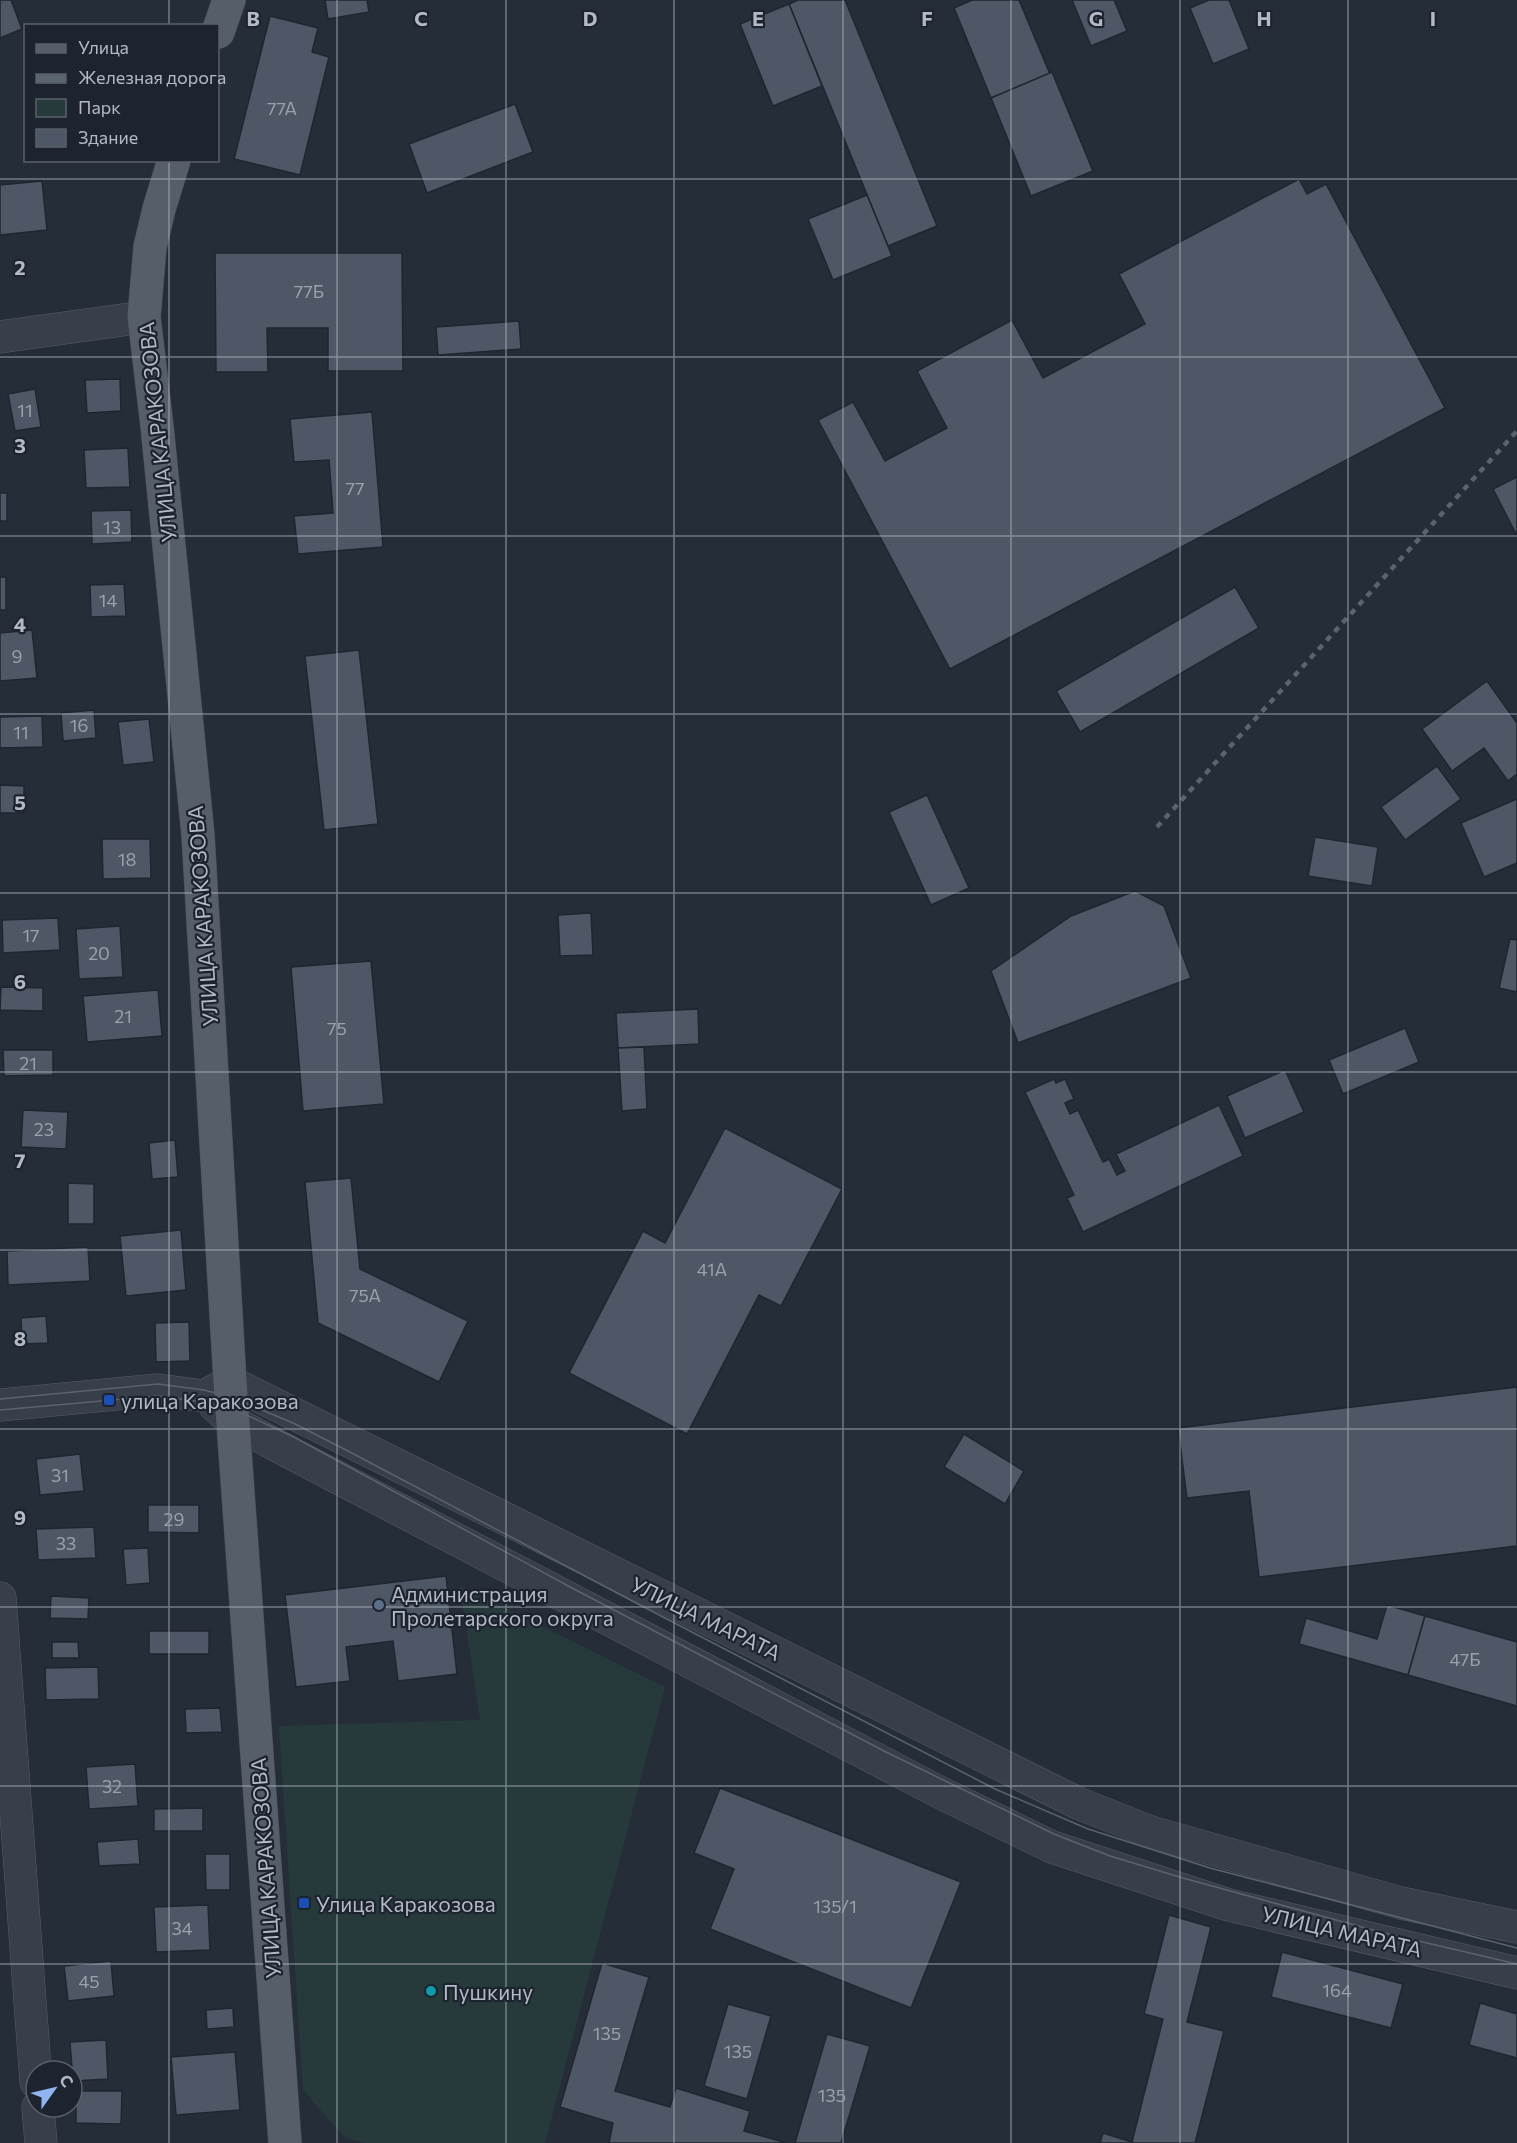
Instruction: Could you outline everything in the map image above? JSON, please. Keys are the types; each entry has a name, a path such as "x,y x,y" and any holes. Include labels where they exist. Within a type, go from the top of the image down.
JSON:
{"main road":[{"path":"219,29 228,0"},
{"name":"УЛИЦА КАРАКОЗОВА","path":"173,162 150,247 144,317 160,450 198,836 217,1389 233,1422 285,2143"}],"street":[{"path":"0,337 144,317"},
{"name":"УЛИЦА МАРАТА","path":"0,1405 158,1390 217,1389 1080,1804 1151,1832 1401,1903 1517,1927"},
{"name":"УЛИЦА МАРАТА","path":"233,1422 941,1793 1052,1847 1229,1905 1517,1972"},
{"path":"0,1598 34,2059"},
{"path":"1168,1885 1181,1839"},
{"path":"39,2119 40,2143"}],"green space":[{"path":"460,1586 665,1687 545,2143 364,2143 344,2137 303,2090 279,1726 480,1720"}],"building":[{"path":"0,0 11,0 22,29 0,38"},
{"path":"325,0 367,0 369,12 328,19"},
{"path":"798,0 845,0 937,226 888,246 789,4"},
{"path":"972,0 1019,0 1050,74 991,98 954,8"},
{"path":"1072,0 1114,0 1127,31 1091,46"},
{"path":"1209,0 1229,0 1249,49 1213,64 1190,8"},
{"path":"789,4 822,86 773,106 740,24"},
{"path":"270,16 318,28 312,52 329,57 300,175 234,159"},
{"path":"1052,72 1093,171 1031,196 991,98"},
{"path":"515,104 533,152 427,193 409,144"},
{"path":"1299,179 1307,194 1326,184 1445,408 950,669 818,420 853,402 885,461 947,428 917,371 1012,320 1043,378 1145,324 1119,274"},
{"path":"42,181 47,230 0,235 0,185"},
{"path":"867,195 892,256 833,280 808,219"},
{"path":"215,253 402,253 403,371 328,371 328,328 267,328 268,372 216,372"},
{"path":"519,321 521,349 438,355 436,327"},
{"path":"120,379 121,411 87,413 85,380"},
{"path":"35,389 41,427 15,431 8,394"},
{"path":"372,412 383,547 298,554 294,516 333,513 329,460 294,462 290,419"},
{"path":"128,448 130,487 86,488 84,450"},
{"path":"1517,477 1517,536 1493,489"},
{"path":"0,493 7,493 7,521 0,521"},
{"path":"131,510 132,542 92,544 91,511"},
{"path":"0,577 6,577 6,610 0,610"},
{"path":"124,584 126,616 91,617 90,585"},
{"path":"1235,587 1259,628 1080,732 1056,691"},
{"path":"32,630 37,678 0,681 0,633"},
{"path":"359,650 378,824 324,830 305,656"},
{"path":"1487,681 1517,723 1517,774 1508,781 1484,748 1452,771 1422,729"},
{"path":"94,710 96,738 63,741 61,713"},
{"path":"42,716 43,747 0,748 0,717"},
{"path":"149,719 154,762 123,765 118,722"},
{"path":"1437,766 1461,799 1405,840 1381,807"},
{"path":"0,785 24,786 24,813 0,813"},
{"path":"927,795 969,888 931,905 889,812"},
{"path":"1517,799 1517,863 1484,877 1461,823"},
{"path":"1315,837 1378,847 1372,886 1308,876"},
{"path":"102,839 150,839 151,878 103,879"},
{"path":"1135,891 1164,906 1191,978 1018,1043 991,971 1071,916"},
{"path":"591,913 593,955 560,956 558,915"},
{"path":"58,918 60,950 3,953 2,920"},
{"path":"120,926 123,977 79,979 76,929"},
{"path":"1510,939 1517,940 1517,992 1499,988"},
{"path":"371,961 384,1104 303,1111 291,967"},
{"path":"1,987 43,988 43,1011 0,1010"},
{"path":"158,990 162,1036 87,1042 83,996"},
{"path":"698,1009 699,1044 618,1048 616,1013"},
{"path":"1405,1028 1419,1062 1343,1094 1329,1060"},
{"path":"644,1047 647,1109 622,1111 618,1048"},
{"path":"3,1050 53,1050 53,1075 4,1076"},
{"path":"1285,1070 1304,1112 1245,1138 1227,1096"},
{"path":"1054,1079 1056,1083 1065,1079 1074,1099 1065,1103 1070,1114 1078,1110 1103,1162 1109,1159 1117,1175 1125,1171 1116,1154 1219,1105 1243,1156 1083,1232 1067,1198 1074,1195 1025,1092"},
{"path":"23,1110 68,1112 66,1149 21,1147"},
{"path":"725,1128 842,1189 781,1306 759,1295 687,1434 569,1373 643,1231 665,1243"},
{"path":"175,1140 178,1177 152,1179 149,1143"},
{"path":"351,1178 360,1269 468,1321 439,1382 318,1323 305,1182"},
{"path":"68,1183 94,1184 94,1224 68,1224"},
{"path":"181,1230 186,1290 126,1296 120,1236"},
{"path":"88,1247 90,1281 8,1285 7,1251"},
{"path":"46,1316 48,1343 22,1344 21,1318"},
{"path":"189,1322 190,1361 156,1362 155,1323"},
{"path":"1517,1387 1517,1546 1259,1577 1249,1491 1187,1498 1178,1428"},
{"path":"964,1434 1024,1471 1005,1504 944,1467"},
{"path":"80,1454 84,1491 40,1495 36,1459"},
{"path":"148,1505 199,1505 199,1533 148,1532"},
{"path":"94,1527 96,1558 38,1560 36,1529"},
{"path":"148,1548 150,1583 126,1585 123,1549"},
{"path":"446,1576 457,1674 398,1681 393,1641 346,1647 350,1681 296,1687 285,1595"},
{"path":"51,1596 89,1598 88,1619 50,1618"},
{"path":"1387,1605 1425,1616 1408,1675 1299,1644 1306,1618 1377,1639"},
{"path":"1425,1616 1517,1642 1517,1706 1408,1675"},
{"path":"149,1631 209,1631 209,1654 149,1654"},
{"path":"52,1642 78,1642 79,1658 52,1658"},
{"path":"98,1667 99,1699 46,1700 45,1668"},
{"path":"220,1708 222,1732 186,1733 185,1709"},
{"path":"135,1764 138,1806 89,1809 86,1767"},
{"path":"720,1788 961,1882 911,2008 710,1929 734,1869 694,1853"},
{"path":"203,1808 203,1831 154,1831 154,1809"},
{"path":"138,1839 140,1864 99,1866 97,1842"},
{"path":"205,1854 230,1854 230,1890 206,1890"},
{"path":"208,1905 210,1950 156,1952 154,1907"},
{"path":"1169,1915 1211,1927 1187,2022 1224,2031 1195,2143 1134,2143 1132,2142 1163,2019 1144,2014"},
{"path":"1282,1952 1403,1984 1391,2028 1271,1997"},
{"path":"111,1961 114,1996 68,2001 64,1966"},
{"path":"602,1963 649,1977 615,2091 670,2107 676,2088 750,2111 744,2131 787,2143 609,2143 613,2123 560,2107"},
{"path":"1480,2003 1517,2014 1517,2058 1469,2045"},
{"path":"728,2004 771,2016 747,2099 704,2086"},
{"path":"233,2008 234,2027 207,2029 206,2010"},
{"path":"827,2034 870,2046 841,2143 795,2143"},
{"path":"106,2040 108,2079 84,2080 84,2059 71,2059 70,2042"},
{"path":"235,2052 240,2110 176,2115 171,2057"},
{"path":"84,2091 122,2091 121,2124 76,2123 76,2119 84,2119"},
{"path":"1103,2133 1132,2142 1134,2143 1100,2143"}],"tram line":[{"path":"0,1399 158,1384 204,1390 231,1397 293,1423 348,1451 995,1789 1088,1829 1210,1868 1517,1948"},
{"path":"0,1410 158,1396 203,1402 242,1413 292,1436 572,1588 886,1752 1054,1834 1110,1856 1183,1878 1380,1932 1517,1964"}],"railway":[{"path":"1157,827 1517,431"}],"place":[{"name":"улица Каракозова","path":"109,1400"},
{"name":"Администрация Пролетарского округа","path":"379,1605"},
{"name":"Улица Каракозова","path":"304,1903"},
{"name":"Пушкину","path":"431,1991"}]}
